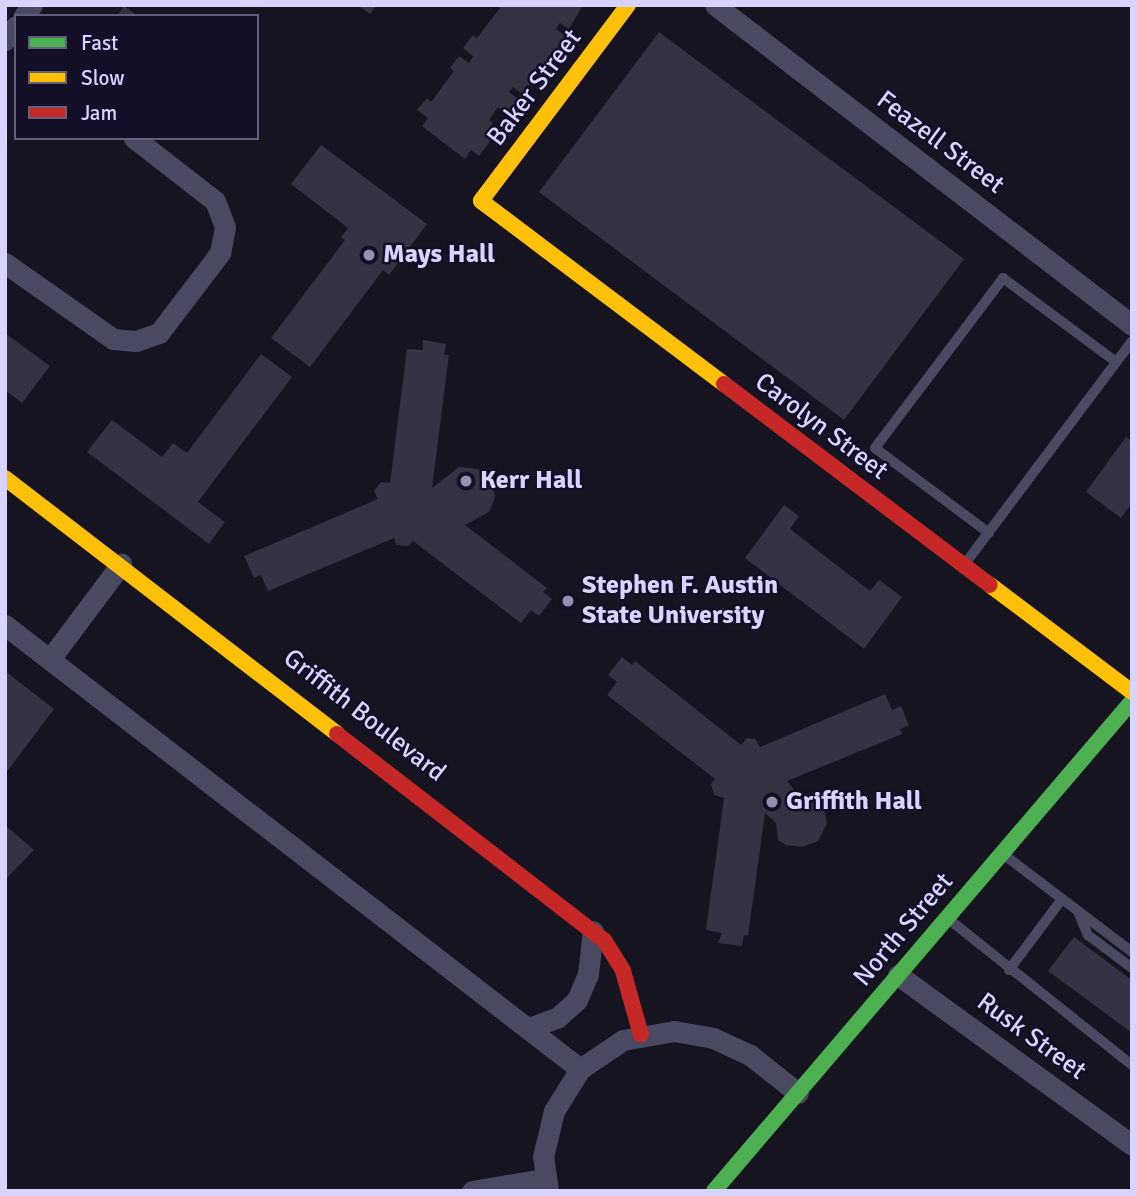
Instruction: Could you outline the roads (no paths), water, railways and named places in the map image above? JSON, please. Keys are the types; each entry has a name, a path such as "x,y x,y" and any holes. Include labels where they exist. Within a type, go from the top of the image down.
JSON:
{"street":[{"name":"Baker Street","path":"481,201 628,5"},
{"name":"Feazell Street","path":"715,5 1132,325"},
{"path":"5,263 113,339 136,341 159,333 216,261 225,227 215,201 137,140"},
{"name":"Carolyn Street","path":"481,201 1132,692"},
{"name":"Griffith Boulevard","path":"5,478 121,564 593,931 619,961 641,1035"},
{"path":"50,659 121,564"},
{"path":"5,625 580,1069"},
{"name":"North Street","path":"714,1191 1132,701"},
{"path":"529,1028 557,1018 577,1000 588,974 593,931"},
{"name":"Rusk Street","path":"898,975 1132,1145"},
{"path":"472,1191 546,1185 548,1131 580,1069 605,1050 641,1035 674,1031 713,1038 750,1055 798,1093"}],"lane":[{"path":"989,533 875,448 1003,278 1116,362"},
{"path":"964,565 1132,341"},
{"path":"1002,853 1132,952"},
{"path":"1009,970 1062,899"},
{"path":"1078,911 1088,935 1132,968"},
{"path":"947,917 1009,970 1132,1065"}],"place":[{"name":"Mays Hall","path":"369,255"},
{"name":"Kerr Hall","path":"466,481"},
{"name":"Stephen F. Austin State University","path":"568,601"},
{"name":"Griffith Hall","path":"772,802"}]}
